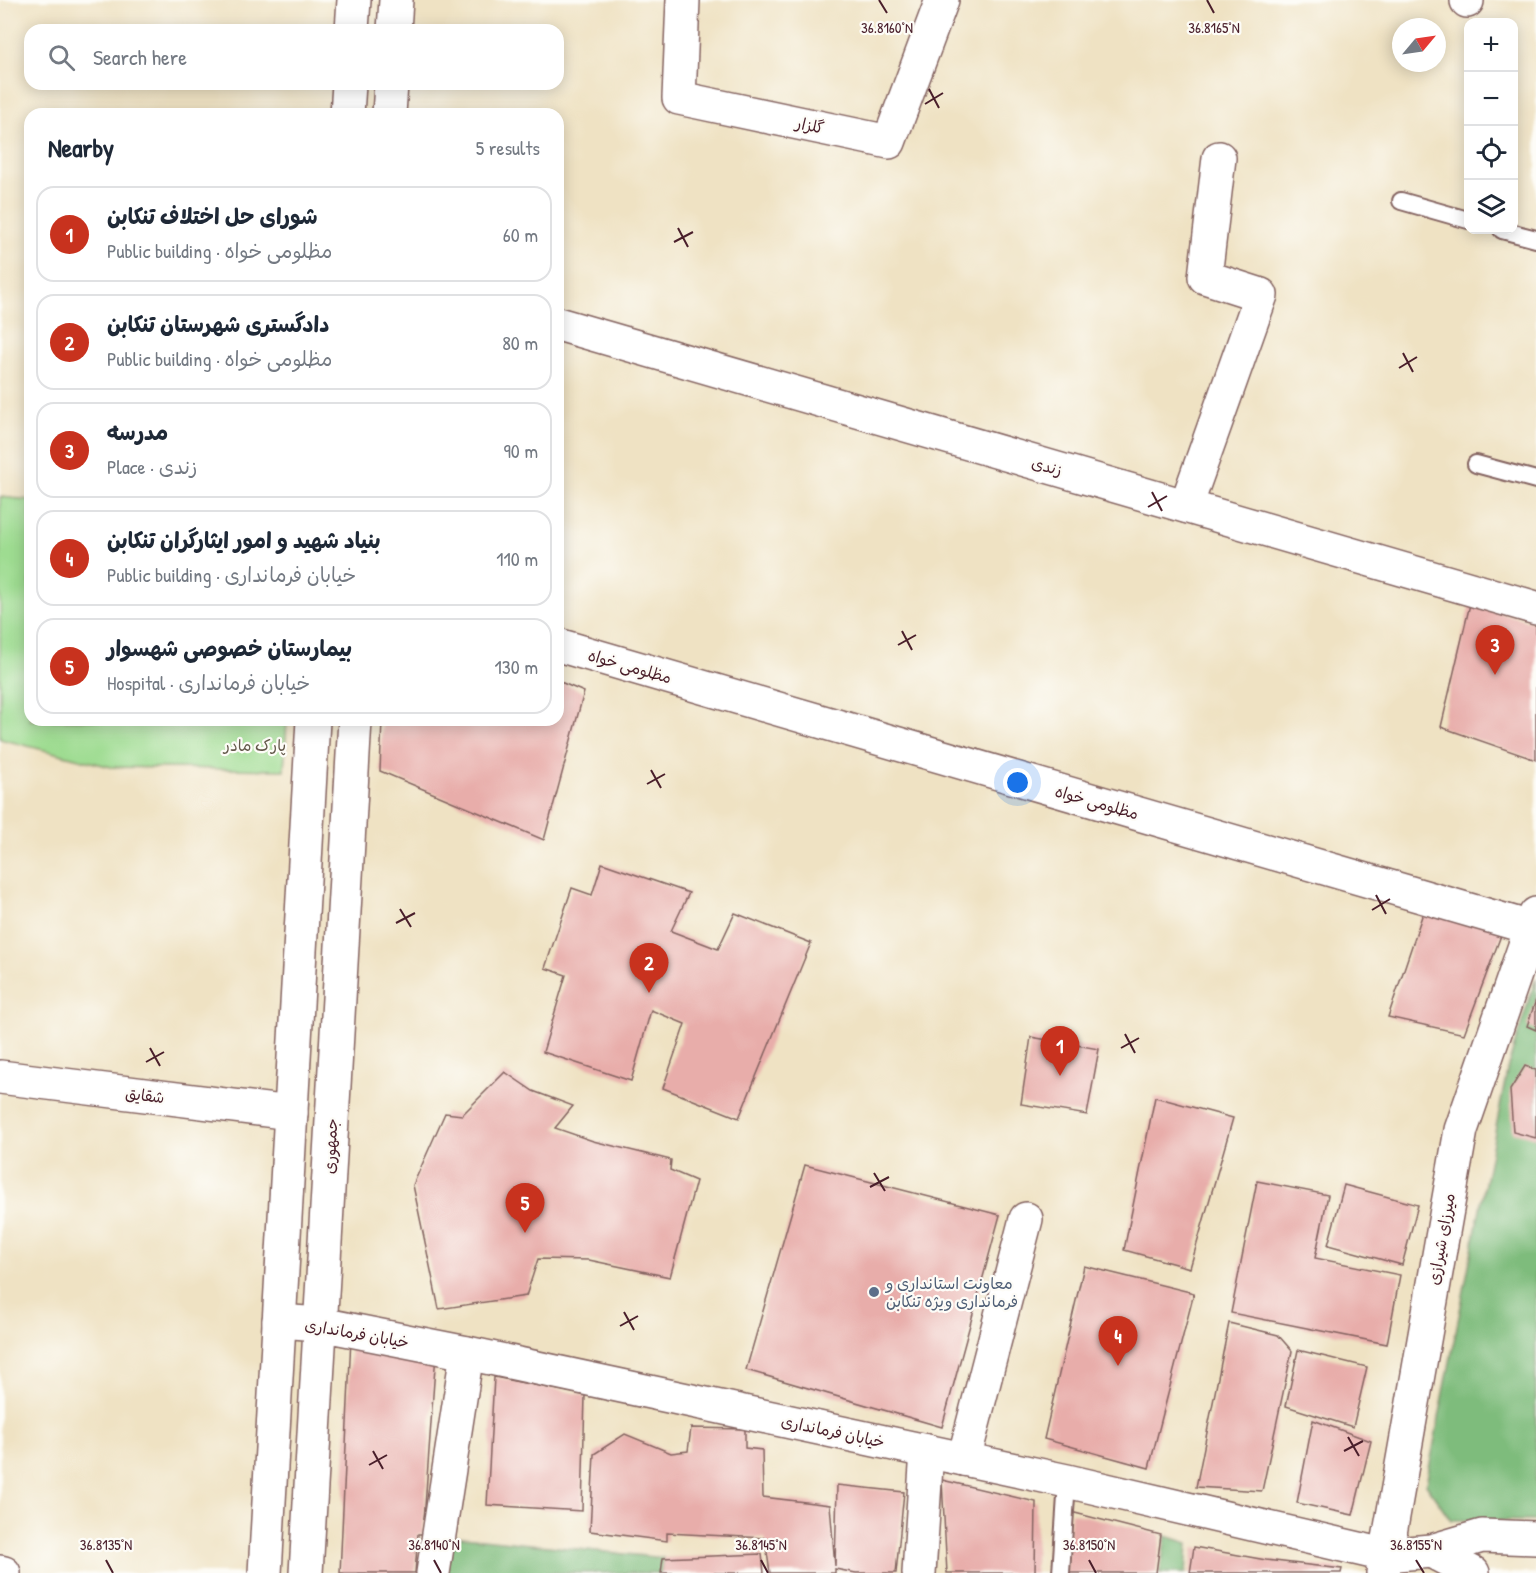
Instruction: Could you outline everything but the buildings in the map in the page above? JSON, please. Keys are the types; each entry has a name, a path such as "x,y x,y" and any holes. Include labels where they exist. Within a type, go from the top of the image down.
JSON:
{"street":[{"path":"352,24 354,0"},
{"path":"394,24 396,0"},
{"name":"گلزار","path":"683,0 679,98 889,142 942,0"},
{"path":"347,108 349,90"},
{"path":"389,108 391,90"},
{"path":"1186,506 1261,295 1205,277 1219,158"},
{"name":"زندی","path":"564,326 1536,608"},
{"name":"مظلومی خواه","path":"564,647 1534,921"},
{"path":"265,1573 313,726"},
{"name":"جمهوری","path":"306,1573 355,726"},
{"name":"میرزای شیرازی","path":"1384,1564 1461,1130 1534,921"},
{"name":"شقایق","path":"0,1077 291,1113"},
{"path":"964,1459 1026,1218"},
{"name":"خیابان فرمانداری","path":"279,1321 320,1324 467,1353 1067,1481 1384,1564 1482,1536 1536,1538"},
{"path":"433,1573 467,1353"},
{"path":"919,1573 927,1451"},
{"path":"1431,1551 1473,1573"}],"lane":[{"path":"1401,201 1464,219"},
{"path":"1517,234 1536,239"},
{"path":"1476,464 1536,480"},
{"path":"1061,1573 1067,1481"}],"green space":[{"name":"پارک مادر","path":"0,497 24,499 24,726 287,726 284,770 111,767 0,739"},
{"path":"1536,978 1536,1521 1451,1520 1426,1484 1508,1066"},
{"path":"444,1535 663,1558 661,1573 442,1573"},
{"path":"1166,1536 1188,1543 1186,1573 1160,1573"}],"place":[{"name":"مدرسه","path":"1495,675"},
{"name":"دادگستری شهرستان تنکابن","path":"649,993"},
{"name":"شورای حل اختلاف تنکابن","path":"1060,1076"},
{"name":"بیمارستان خصوصی شهسوار","path":"525,1233"},
{"name":"معاونت استانداری و فرمانداری ویژه تنکابن","path":"874,1292"},
{"name":"بنیاد شهید و امور ایثارگران تنکابن","path":"1118,1366"}]}
